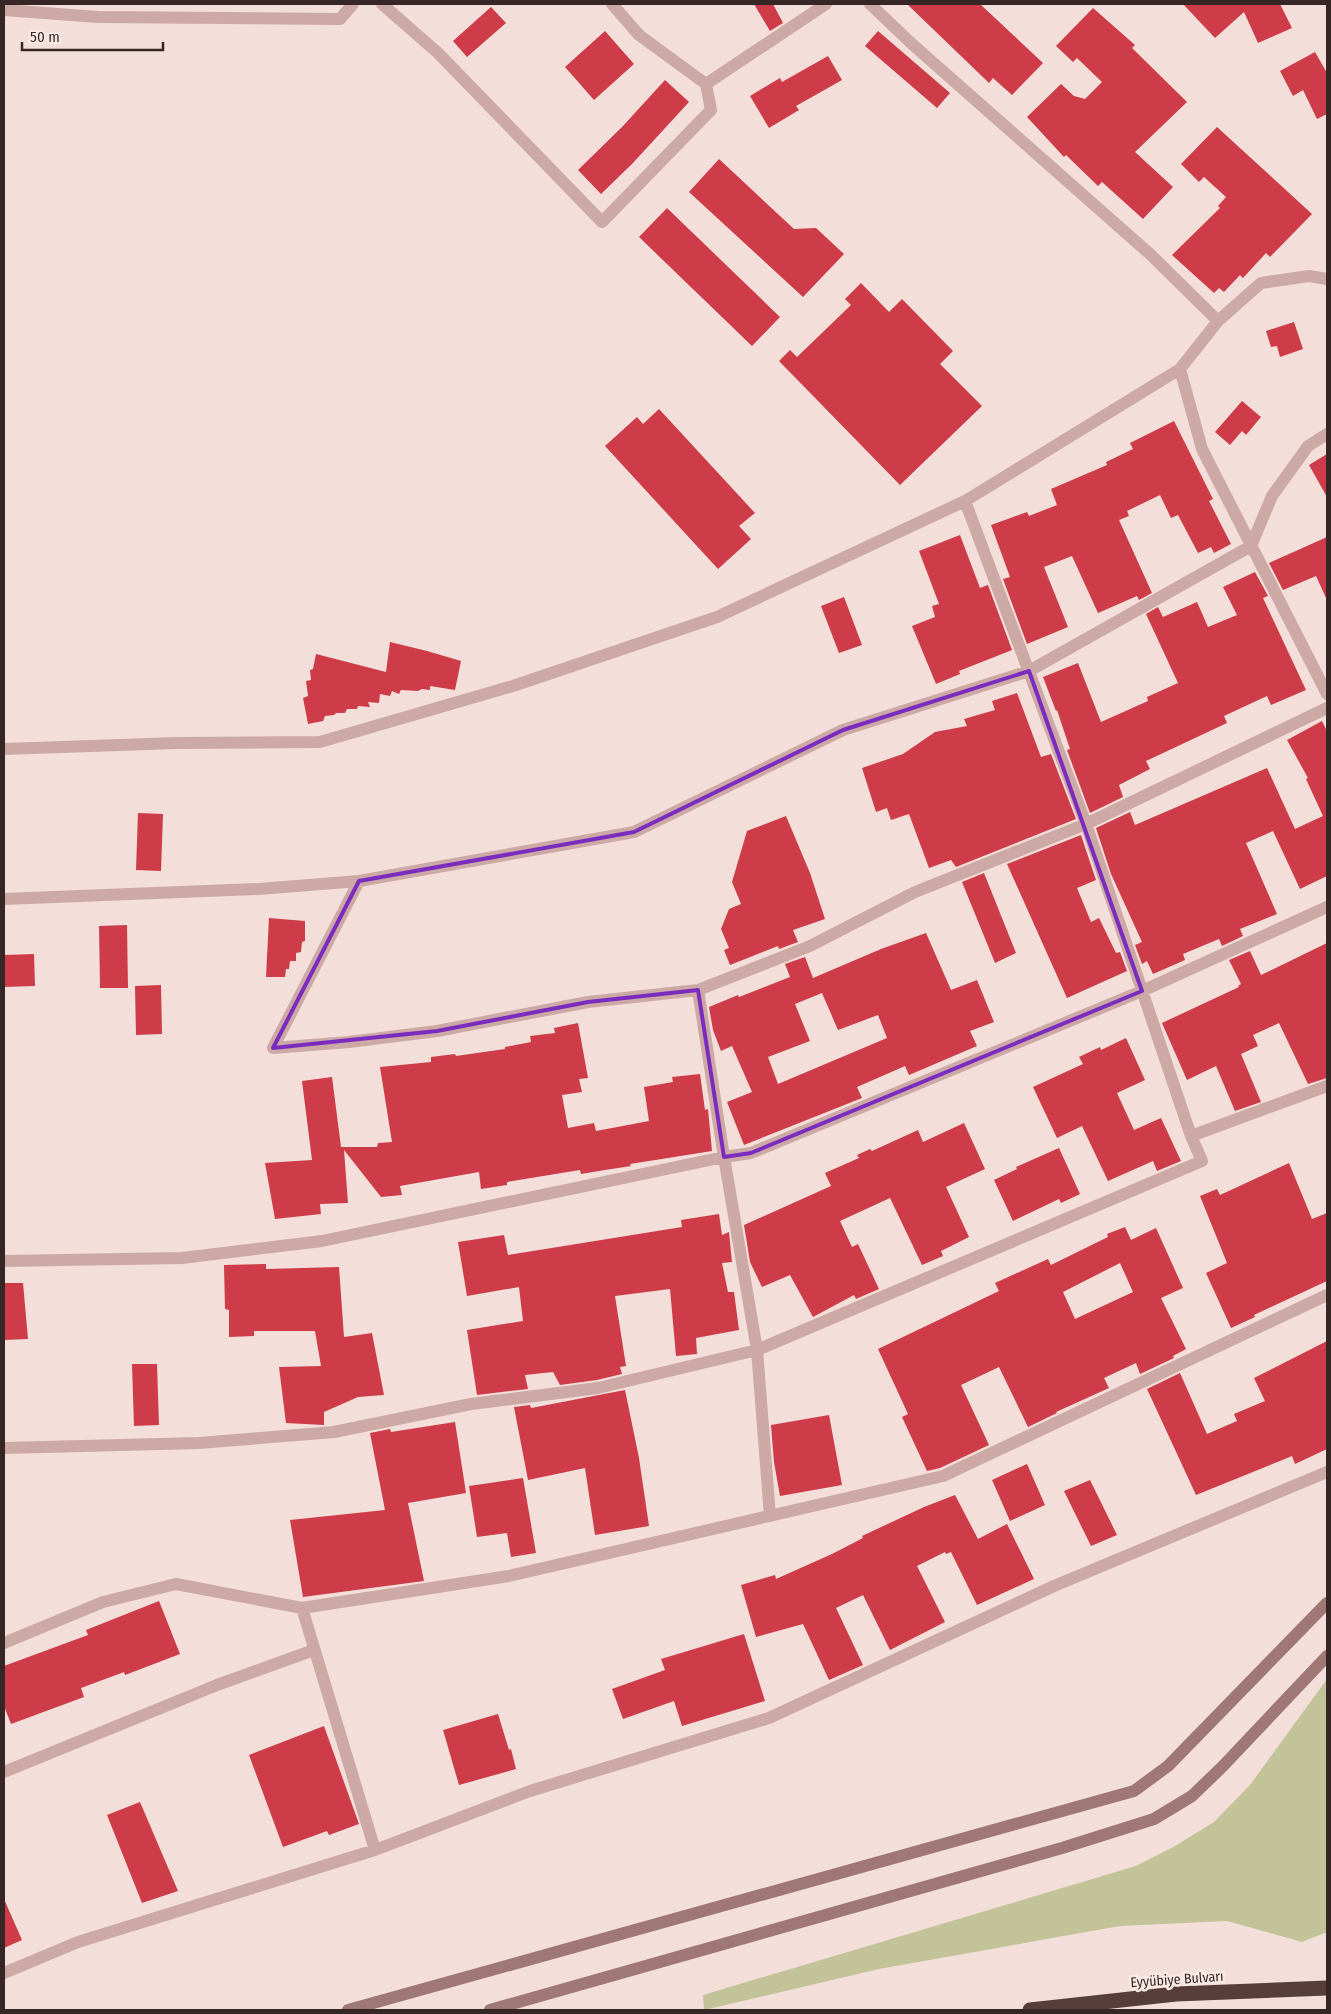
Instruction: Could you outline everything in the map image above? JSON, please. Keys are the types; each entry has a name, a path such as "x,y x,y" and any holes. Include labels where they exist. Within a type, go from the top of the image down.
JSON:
{"highway":[{"name":"Eyyübiye Bulvarı","path":"1030,2010 1176,1994 1327,1988"}],"main road":[{"path":"348,2010 1134,1791 1168,1766 1327,1603"},
{"path":"490,2010 1062,1848 1154,1818 1192,1796 1327,1656"}],"street":[{"path":"4,10 98,17 340,19 353,4"},
{"path":"382,4 438,53 602,222 711,110 706,84 639,35 612,4"},
{"path":"706,84 826,4"},
{"path":"870,4 912,44 1151,255 1218,321"},
{"path":"4,749 177,743 320,742 513,686 717,617 965,501 1180,369 1218,321 1261,283 1309,276 1327,279"},
{"path":"1180,369 1202,449 1327,694"},
{"path":"4,899 259,889 359,881 634,832 842,730 1029,671 1251,546 1272,496 1308,446 1327,434"},
{"path":"4,1448 199,1443 334,1432 470,1404 598,1388 757,1350 1202,1161 1191,1136 1086,824 965,501"},
{"path":"359,881 273,1048 349,1042 437,1031 588,1002 698,990 810,946 915,892 1086,824 1327,708"},
{"path":"4,1261 182,1258 322,1242 724,1157 751,1153 1142,992 1327,907"},
{"path":"698,990 757,1350 770,1516"},
{"path":"1191,1136 1327,1086"},
{"path":"4,1643 103,1602 176,1584 302,1608 509,1576 943,1476 1327,1295"},
{"path":"4,1973 78,1942 375,1850 530,1791 769,1718 1054,1586 1327,1472"},
{"path":"302,1608 375,1850"},
{"path":"4,1772 217,1685 314,1650"}],"highlighted area":[{"path":"1029,671 1142,991 751,1153 724,1157 698,990 588,1002 437,1031 273,1048 359,881 634,832 843,730"}],"green space":[{"path":"1327,1679 1327,1932 1302,1942 1227,1921 1120,1926 879,1969 704,2010 703,1995 1136,1866 1175,1846 1214,1822 1250,1785"}],"building":[{"path":"754,4 773,4 783,23 770,31"},
{"path":"907,4 980,4 1043,63 1012,95 993,78 989,83"},
{"path":"1183,4 1280,4 1292,28 1258,43 1244,12 1215,38"},
{"path":"491,7 506,23 467,57 453,41"},
{"path":"1093,8 1135,45 1132,48 1187,102 1135,152 1173,187 1143,219 1102,182 1098,186 1066,155 1064,157 1027,117 1061,84 1074,96 1085,99 1102,82 1077,58 1073,62 1056,46"},
{"path":"605,31 634,64 594,100 565,67"},
{"path":"878,31 950,93 937,108 865,46"},
{"path":"1315,52 1327,73 1327,114 1317,119 1303,90 1293,96 1280,71"},
{"path":"828,56 842,80 796,106 799,110 769,128 750,96 780,78 782,82"},
{"path":"665,80 689,102 632,164 601,194 578,170 623,126"},
{"path":"1217,127 1312,214 1270,257 1266,253 1243,278 1240,275 1224,292 1219,288 1214,293 1172,255 1220,208 1218,206 1226,197 1204,177 1199,182 1181,164"},
{"path":"719,159 794,229 816,228 844,254 803,297 689,192"},
{"path":"667,208 780,317 752,346 639,237"},
{"path":"861,283 889,312 902,299 953,351 940,364 982,406 900,485 779,361 790,350 797,357 851,305 845,299"},
{"path":"1294,322 1303,349 1280,357 1277,346 1271,347 1266,331"},
{"path":"1242,401 1261,417 1246,435 1242,431 1230,445 1215,432"},
{"path":"659,409 755,513 739,526 751,539 718,569 605,446 637,417 643,424"},
{"path":"1174,421 1213,499 1209,501 1231,544 1214,553 1211,547 1198,553 1178,515 1171,518 1160,495 1127,511 1129,516 1119,520 1152,593 1139,600 1137,596 1098,613 1072,556 1044,567 1068,627 1027,644 1003,579 1010,577 991,525 1027,512 1029,516 1057,505 1051,489 1107,465 1106,462 1133,449 1130,443"},
{"path":"1327,454 1327,497 1309,465"},
{"path":"960,535 980,588 988,585 1012,650 959,671 960,674 936,684 912,626 935,617 932,606 939,604 919,551"},
{"path":"1327,537 1327,600 1316,576 1283,590 1269,563"},
{"path":"1255,572 1268,596 1263,598 1306,690 1271,705 1267,696 1224,716 1227,723 1146,761 1150,769 1119,785 1123,797 1090,813 1067,750 1070,749 1057,710 1043,677 1078,663 1101,722 1148,701 1147,697 1178,683 1146,614 1158,607 1163,617 1197,602 1208,627 1237,615 1223,587"},
{"path":"844,597 862,645 839,653 821,606"},
{"path":"390,642 461,661 455,690 430,686 430,690 401,690 399,694 392,691 390,696 380,694 379,703 368,702 370,707 358,706 357,709 347,709 345,713 325,716 323,721 308,724 303,698 308,696 306,681 311,680 310,670 313,669 316,654 386,672"},
{"path":"1017,693 1041,757 1051,754 1076,819 956,867 951,860 929,868 909,814 891,820 887,808 876,812 862,768 903,754 935,732 967,726 964,719 995,710 992,701"},
{"path":"1322,721 1327,731 1327,876 1300,889 1273,831 1246,843 1277,914 1240,929 1243,936 1222,946 1219,939 1183,954 1185,960 1153,974 1147,961 1142,964 1135,945 1142,942 1111,874 1096,828 1130,812 1135,825 1267,768 1295,829 1323,816 1306,779 1308,778 1287,740"},
{"path":"138,813 163,814 161,871 136,870"},
{"path":"786,816 810,873 825,919 793,930 798,942 779,949 778,946 730,965 724,950 729,948 721,929 729,909 741,904 732,882 747,831"},
{"path":"1081,835 1096,880 1077,888 1091,922 1099,918 1116,953 1120,952 1127,971 1067,998 1007,864"},
{"path":"984,873 1016,953 995,963 962,882"},
{"path":"269,918 305,921 305,941 302,942 301,952 296,953 296,961 290,961 285,977 266,977"},
{"path":"127,925 128,988 100,988 99,926"},
{"path":"926,933 951,990 977,980 994,1022 970,1031 977,1046 909,1075 905,1066 857,1087 862,1098 744,1145 727,1102 752,1092 732,1046 721,1051 713,1030 709,1007 790,977 785,964 805,957 813,978 881,949","holes":["822,993 838,1030 878,1015 887,1038 778,1084 768,1057 810,1041 795,1004"]},
{"path":"1327,943 1327,1078 1308,1084 1279,1023 1253,1035 1258,1046 1241,1054 1261,1102 1235,1111 1216,1066 1187,1080 1162,1023 1239,987 1241,984 1229,960 1250,951 1261,975"},
{"path":"34,954 35,986 4,987 4,955"},
{"path":"161,985 162,1034 136,1035 135,986"},
{"path":"578,1023 588,1078 579,1079 582,1092 562,1095 568,1128 594,1123 596,1131 649,1121 644,1087 673,1082 672,1077 700,1074 705,1110 708,1109 712,1151 581,1174 580,1170 507,1182 507,1185 481,1189 479,1172 400,1186 402,1195 381,1197 344,1150 348,1203 320,1204 321,1214 275,1219 265,1163 312,1160 302,1081 332,1077 341,1147 377,1147 378,1143 392,1142 380,1067 431,1062 431,1057 455,1054 456,1056 505,1049 505,1047 531,1042 530,1036 555,1033 554,1028"},
{"path":"1126,1038 1145,1080 1117,1093 1134,1130 1161,1118 1181,1161 1157,1171 1153,1161 1108,1181 1082,1126 1057,1138 1033,1087 1083,1064 1079,1057 1100,1047 1101,1050"},
{"path":"964,1123 985,1169 946,1187 969,1237 941,1251 943,1256 922,1265 890,1198 840,1221 852,1247 858,1244 879,1289 856,1299 854,1295 813,1317 790,1275 762,1287 750,1262 744,1225 831,1186 825,1173 859,1158 857,1155 870,1149 872,1151 918,1130 923,1142"},
{"path":"1059,1148 1080,1194 1061,1203 1059,1199 1013,1221 994,1180 1017,1169 1016,1167"},
{"path":"1289,1163 1312,1219 1327,1213 1327,1281 1254,1315 1255,1317 1231,1328 1206,1273 1227,1263 1200,1196 1217,1189 1220,1195"},
{"path":"719,1214 722,1235 729,1232 732,1262 722,1263 728,1292 734,1292 739,1330 696,1338 697,1354 676,1356 670,1289 615,1296 626,1366 620,1367 622,1374 597,1380 560,1385 553,1372 525,1375 528,1389 477,1395 467,1330 523,1321 519,1287 467,1296 458,1242 504,1235 508,1255 682,1227 681,1220"},
{"path":"1125,1227 1131,1240 1156,1228 1183,1288 1161,1298 1186,1349 1173,1356 1174,1358 1140,1374 1136,1363 1104,1378 1109,1388 1028,1427 999,1367 961,1385 989,1445 940,1468 927,1471 902,1417 908,1414 878,1349 999,1291 995,1283 1048,1259 1051,1265 1108,1237 1107,1234","holes":["1120,1263 1133,1292 1075,1319 1063,1292"]},
{"path":"266,1264 266,1269 339,1267 344,1337 372,1333 384,1395 358,1397 324,1412 324,1425 286,1423 279,1367 321,1366 315,1331 254,1331 254,1336 229,1337 229,1310 225,1309 224,1265"},
{"path":"4,1283 23,1283 28,1339 4,1340"},
{"path":"1327,1341 1327,1449 1295,1464 1292,1456 1196,1495 1147,1389 1180,1373 1207,1434 1237,1421 1234,1414 1265,1401 1254,1378"},
{"path":"132,1364 157,1364 159,1425 134,1426"},
{"path":"625,1390 639,1458 649,1526 595,1535 585,1468 528,1480 514,1407 530,1405 531,1408"},
{"path":"829,1415 842,1485 780,1496 774,1462 771,1425"},
{"path":"455,1422 466,1493 408,1503 424,1581 303,1597 290,1520 385,1510 370,1433 390,1429 391,1432"},
{"path":"1027,1464 1045,1505 1010,1521 992,1480"},
{"path":"523,1478 536,1553 511,1557 507,1533 477,1537 469,1486"},
{"path":"1090,1480 1117,1535 1091,1546 1064,1491"},
{"path":"955,1495 978,1539 1007,1524 1034,1579 977,1605 951,1552 946,1554 945,1552 917,1566 945,1622 890,1650 863,1595 836,1608 863,1665 829,1680 803,1624 756,1637 741,1585 775,1575 776,1579 832,1554 863,1538 862,1536 924,1507"},
{"path":"159,1601 180,1654 125,1675 124,1672 81,1688 84,1697 11,1724 4,1706 4,1666 88,1635 86,1630"},
{"path":"744,1634 765,1701 682,1726 674,1701 623,1719 612,1689 665,1670 661,1659"},
{"path":"498,1714 516,1769 459,1785 443,1730"},
{"path":"324,1726 359,1824 329,1835 327,1831 283,1847 249,1755"},
{"path":"140,1802 178,1891 142,1903 107,1815"},
{"path":"4,1899 22,1940 4,1948"}]}
